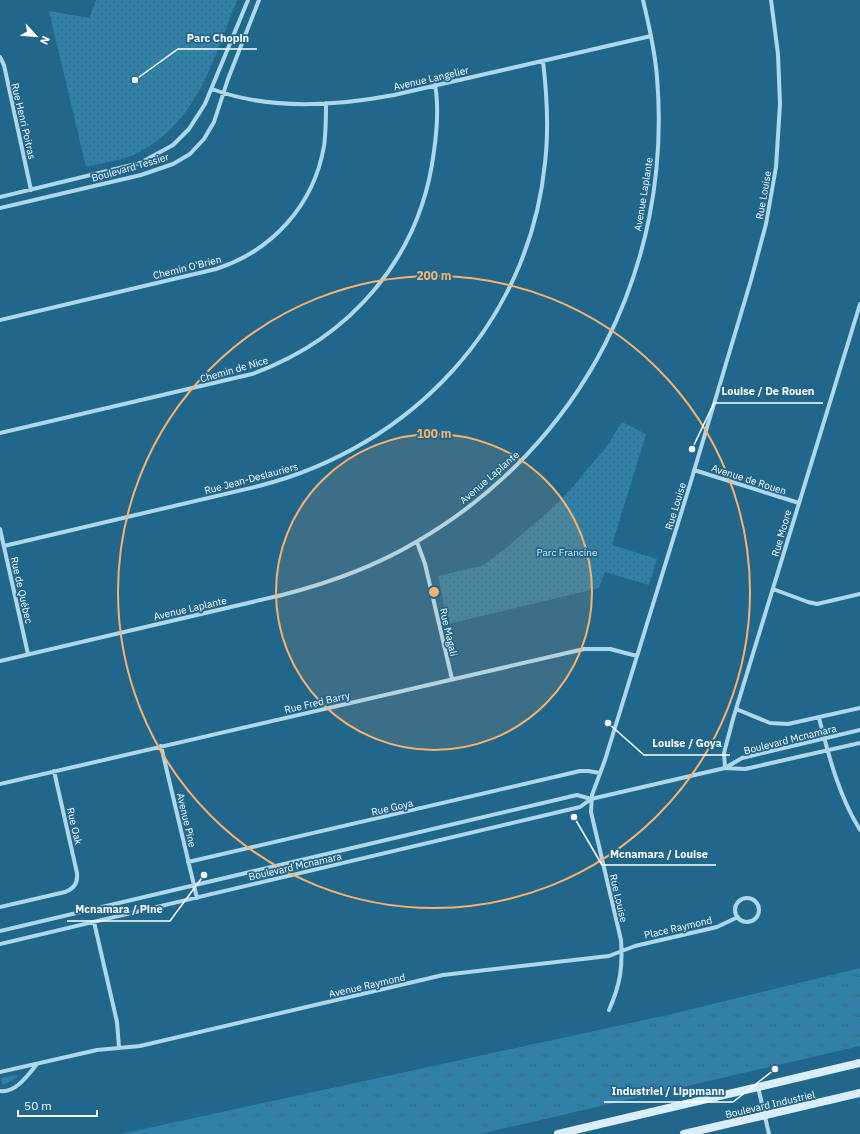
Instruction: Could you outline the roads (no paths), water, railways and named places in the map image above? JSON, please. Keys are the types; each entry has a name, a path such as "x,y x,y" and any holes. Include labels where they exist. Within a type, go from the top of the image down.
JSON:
{"street":[{"name":"Boulevard Tessier","path":"0,197 120,169 150,159 173,145 189,129 202,110 248,0"},
{"name":"Boulevard Tessier","path":"0,208 133,177 179,161 195,150 208,134 214,122 223,93 260,0"},
{"name":"Avenue Laplante","path":"0,661 318,585 362,569 417,542 455,517 485,494 528,453 552,426 602,351 626,300 639,260 656,180 658,143 658,92 656,70 651,36 643,0"},
{"name":"Rue Louise","path":"609,1010 617,992 620,979 622,951 591,812 591,799 694,470 758,256 766,224 774,178 779,133 780,85 777,42 771,0"},
{"name":"Avenue Langelier","path":"212,89 223,93 274,102 353,102 379,98 651,36"},
{"name":"Rue Henri Poitras","path":"0,57 4,65 31,190"},
{"name":"Rue Jean-Deslauriers","path":"4,546 259,486 300,474 329,462 362,445 393,425 422,402 457,366 483,332 505,294 525,249 539,201 546,152 547,103 543,61"},
{"name":"Chemin de Nice","path":"0,433 252,374 297,354 318,342 338,327 365,302 388,273 407,241 417,219 429,184 433,159 436,115 435,85"},
{"name":"Chemin O'Brien","path":"0,320 206,272 234,263 259,248 274,237 288,223 302,204 313,183 320,165 324,146 326,103"},
{"name":"Rue Moore","path":"725,768 724,753 736,710 860,304"},
{"name":"Avenue de Rouen","path":"694,470 798,503"},
{"name":"Rue de Québec","path":"0,529 28,654"},
{"name":"Rue Magali","path":"417,542 425,564 452,679"},
{"path":"773,589 817,604 860,594"},
{"name":"Rue Fred Barry","path":"0,784 584,649 610,649 637,656"},
{"path":"736,710 776,724 796,723 860,708"},
{"path":"819,718 827,751 844,799 860,830"},
{"name":"Boulevard Mcnamara","path":"725,768 742,758 860,730"},
{"name":"Boulevard Mcnamara","path":"0,944 580,807 591,799 725,768 745,769 860,743"},
{"name":"Avenue Pine","path":"161,746 197,898"},
{"name":"Rue Oak","path":"0,907 65,892 71,890 75,885 77,873 54,771"},
{"name":"Rue Goya","path":"188,862 580,771 600,773"},
{"name":"Boulevard Mcnamara","path":"0,931 577,796 591,799"},
{"name":"Place Raymond","path":"747,898 756,902 758,914 755,918 746,921 738,917 735,908 738,902 747,898"},
{"name":"Place Raymond","path":"622,951 635,946 717,927 738,917"},
{"path":"94,922 118,1030 119,1047"},
{"name":"Avenue Raymond","path":"0,1072 78,1053 119,1047 140,1046 443,976 605,957 622,951"},
{"name":"Boulevard Industriel","path":"558,1134 860,1063"},
{"path":"0,1091 9,1090 18,1085 37,1064"},
{"path":"758,1087 769,1134"},
{"name":"Boulevard Industriel","path":"684,1134 860,1093"}],"place":[{"name":"Parc Chopin","path":"135,80"},
{"name":"Louise / De Rouen","path":"692,449"},
{"name":"Louise / Goya","path":"608,723"},
{"name":"Mcnamara / Louise","path":"574,817"},
{"name":"Mcnamara / Pine","path":"204,875"},
{"name":"Industriel / Lippmann","path":"775,1069"}],"park label":[{"name":"Parc Francine","path":"567,552"}]}
